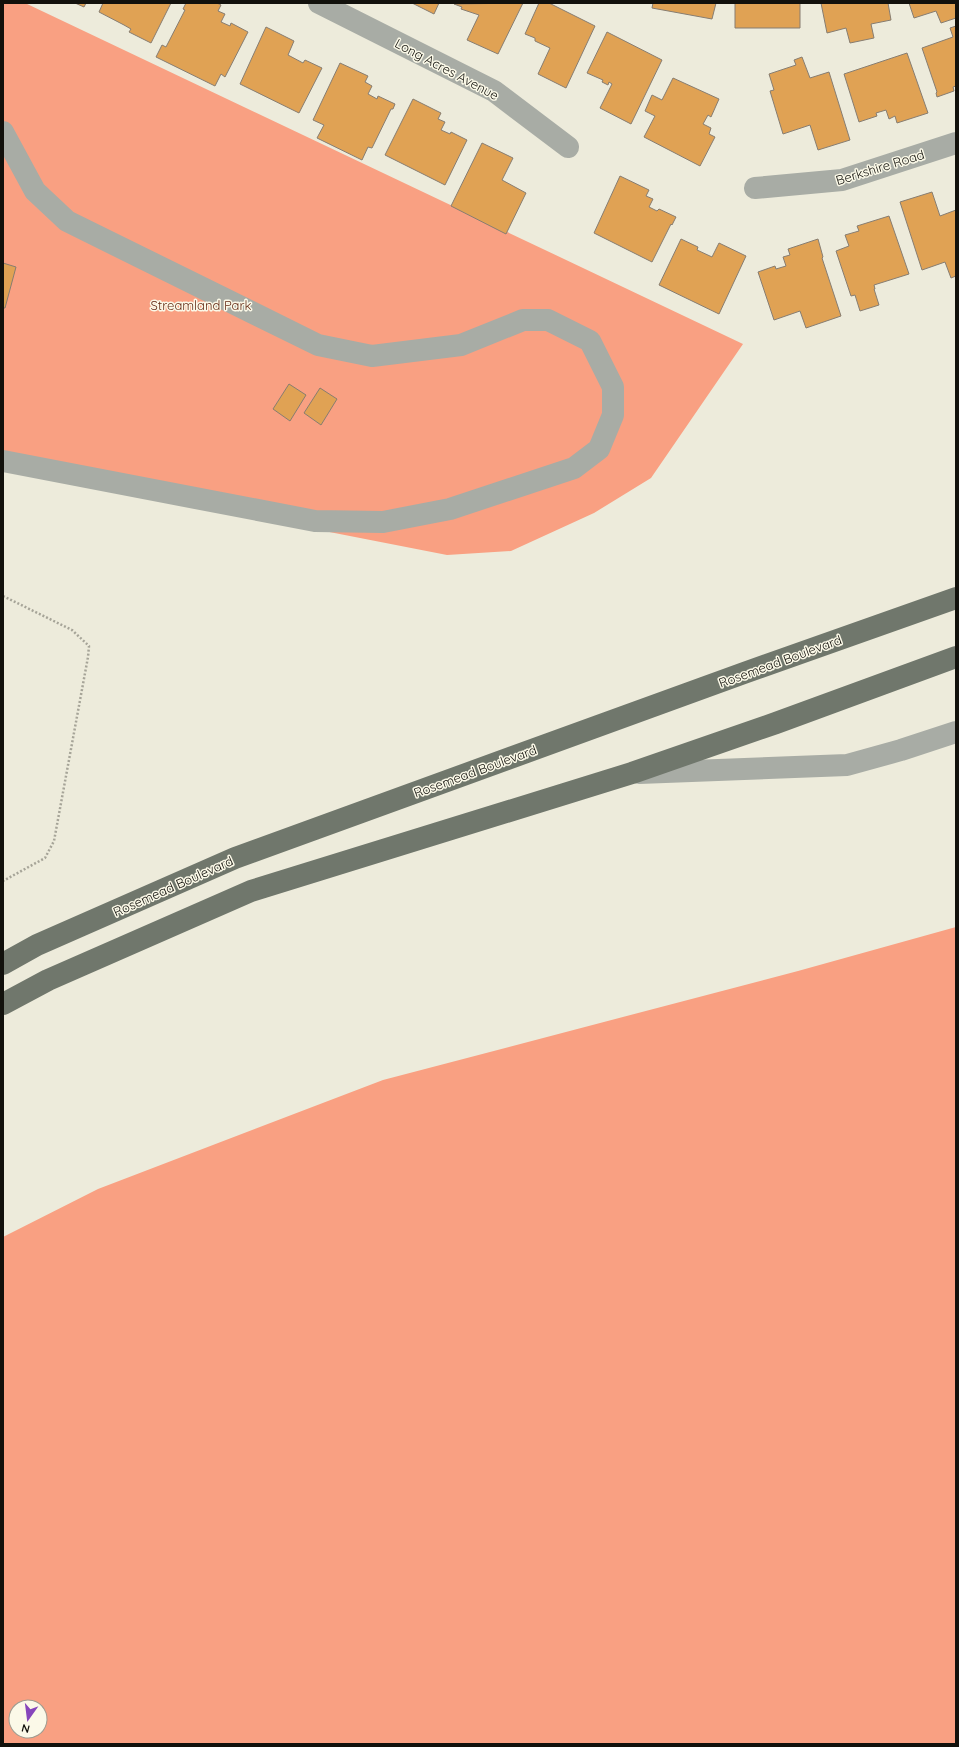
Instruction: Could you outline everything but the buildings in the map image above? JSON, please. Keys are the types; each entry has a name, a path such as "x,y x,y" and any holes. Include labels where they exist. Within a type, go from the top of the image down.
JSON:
{"main road":[{"name":"Rosemead Boulevard","path":"3,964 37,945 234,858 744,673 956,598"},
{"path":"3,1004 48,980 251,891 632,773 776,723 956,657"}],"street":[{"name":"Long Acres Avenue","path":"322,4 494,91 568,147"},
{"path":"3,132 34,191 67,221 318,345 372,356 461,345 523,320 548,320 590,341 613,387 613,415 600,449 574,468 450,509 383,522 315,521 3,461"},
{"name":"Berkshire Road","path":"755,188 842,180 956,143"},
{"path":"632,773 847,764 901,750 956,732"}],"path":[{"path":"3,596 72,630 89,646 54,841 45,858 3,881"}],"green space":[{"name":"Streamland Park","path":"3,3 25,3 743,344 651,478 594,513 511,551 447,555 3,468"},
{"path":"956,927 956,1744 3,1744 3,1237 98,1189 383,1080 798,971"}]}
